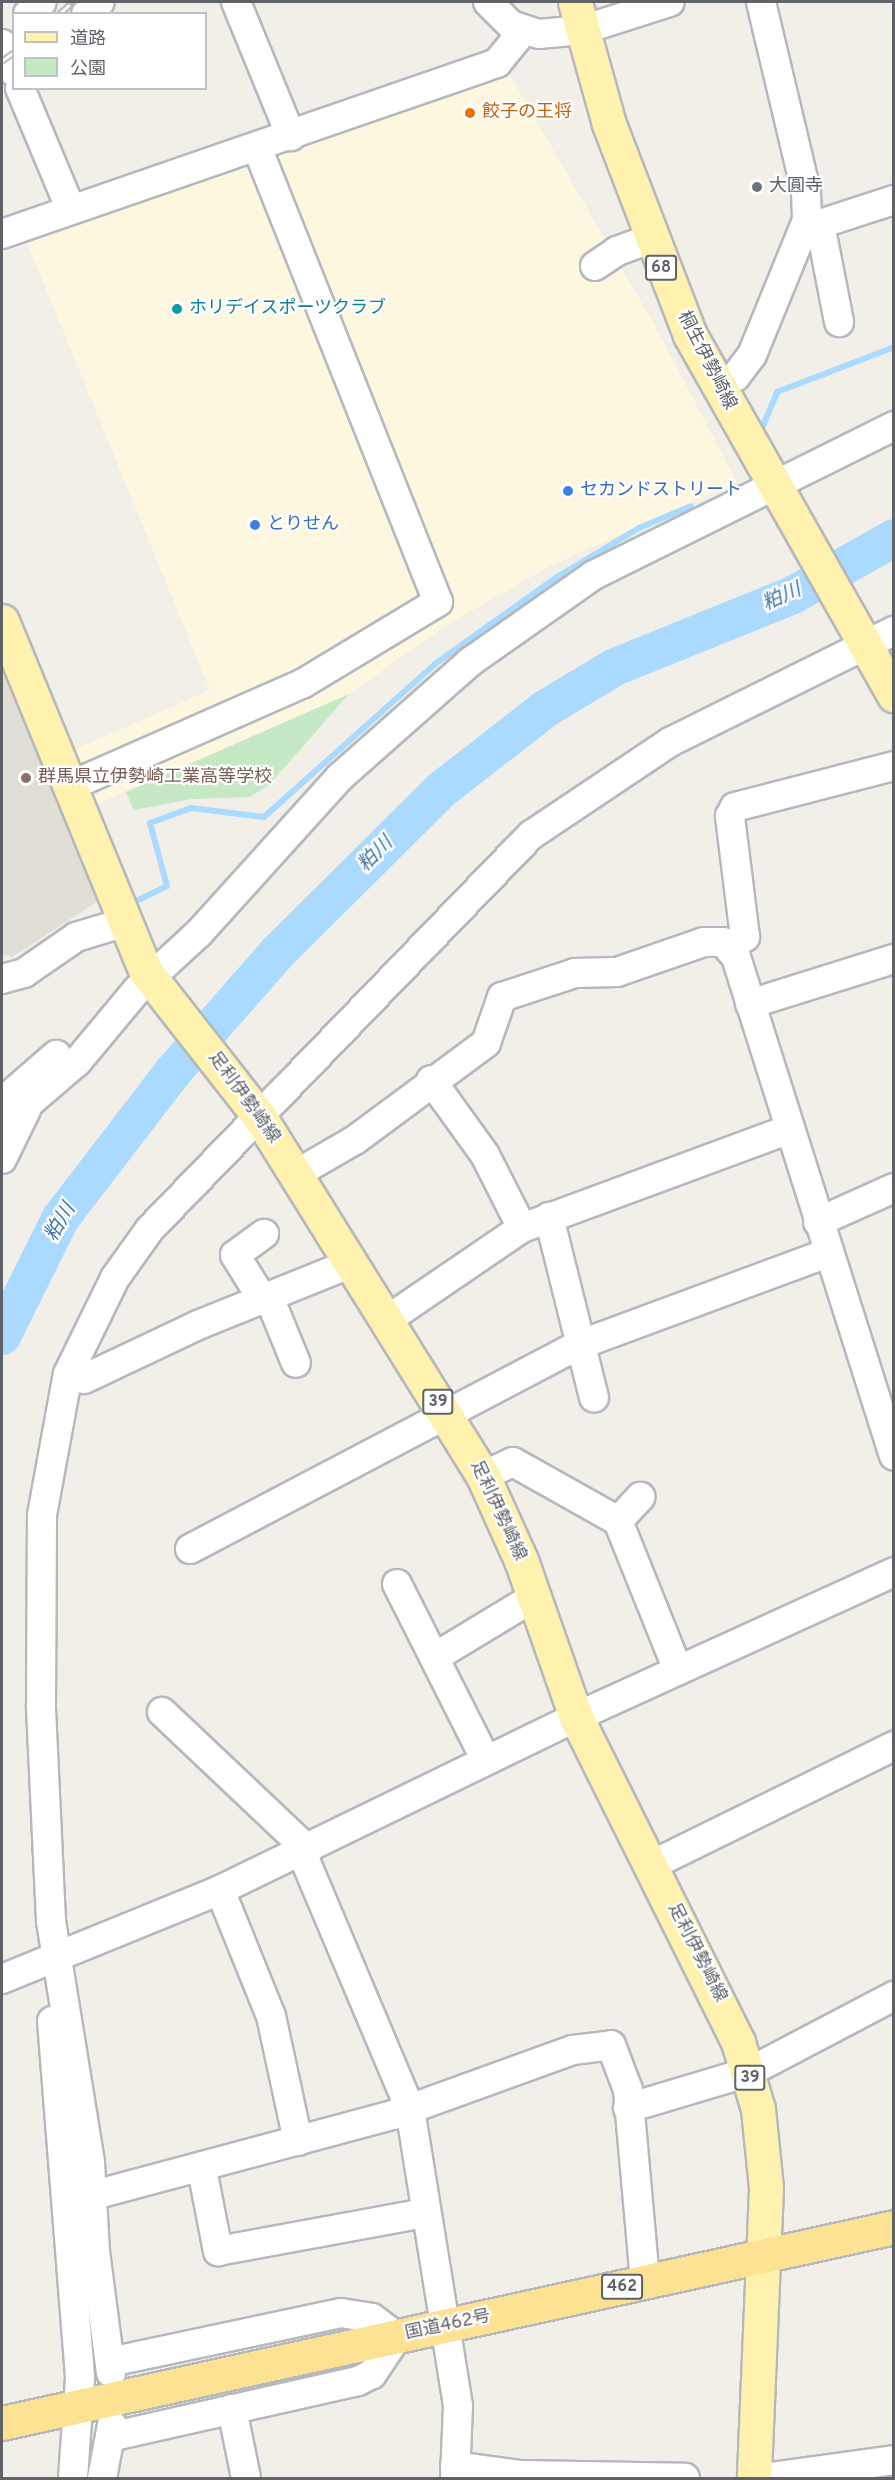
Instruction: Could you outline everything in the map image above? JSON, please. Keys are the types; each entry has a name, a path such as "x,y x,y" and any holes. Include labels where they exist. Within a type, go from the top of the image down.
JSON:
{"highway":[{"name":"国道462号","path":"2,2423 894,2227"}],"main road":[{"name":"桐生伊勢崎線","path":"578,16 650,239 718,387 775,486 874,639 894,695"},
{"name":"足利伊勢崎線","path":"2,621 122,923 154,982 257,1113 483,1476 534,1598 576,1717 725,2011 749,2072 763,2135 765,2257 754,2478"}],"street":[{"path":"30,12 42,2"},
{"path":"88,12 100,2"},
{"path":"236,2 291,136"},
{"path":"488,2 523,31"},
{"path":"2,234 497,63 523,31 578,16 670,2"},
{"path":"761,2 839,322"},
{"path":"2,44 12,67"},
{"path":"21,90 70,210"},
{"path":"68,787 302,684 438,602 257,147"},
{"path":"813,222 894,200"},
{"path":"718,387 736,376 752,355 813,222"},
{"path":"595,266 617,251 650,239"},
{"path":"2,1159 14,1106 154,982 340,777 470,662 594,575 894,426"},
{"path":"73,2478 75,2407 53,2066 54,1961 41,1705 39,1544 56,1418 89,1329 150,1229 257,1113 531,835 670,742 744,701 874,639"},
{"path":"733,952 745,937 730,816 735,807 894,766"},
{"path":"2,980 24,974 75,937 122,923"},
{"path":"296,1174 355,1140 431,1080 486,1043 502,997 575,973 617,972 704,942 733,952"},
{"path":"733,952 828,1253 882,1379 894,1456"},
{"path":"750,1004 894,959"},
{"path":"2,1126 14,1106 56,1055"},
{"path":"431,1080 485,1155 522,1228"},
{"path":"387,1320 522,1228 789,1129"},
{"path":"818,1222 894,1188"},
{"path":"549,1217 579,1345 594,1397"},
{"path":"264,1234 235,1256 266,1299 296,1363"},
{"path":"190,1549 319,1477 448,1418 579,1345 828,1253"},
{"path":"84,1379 352,1263"},
{"path":"483,1476 513,1462 567,1488 618,1521 678,1670"},
{"path":"618,1521 640,1497"},
{"path":"2,1979 54,1961 305,1852 576,1717 894,1572"},
{"path":"398,1584 486,1760"},
{"path":"435,1657 534,1598"},
{"path":"162,1712 305,1852 410,2109 442,2328 458,2406 455,2472 685,2478"},
{"path":"652,1865 894,1746"},
{"path":"220,1890 272,2016 298,2141"},
{"path":"54,1961 94,2195 94,2252 110,2367 308,2319 357,2312 397,2337 372,2374 358,2381 232,2409 111,2431 102,2478"},
{"path":"628,2108 749,2072 894,1996"},
{"path":"94,2195 202,2169 410,2109 544,2059 601,2044 618,2052 628,2108 645,2282"},
{"path":"202,2169 218,2251 425,2213"},
{"path":"232,2409 246,2478"},
{"path":"763,2478 884,2467"}],"shaded area":[{"path":"507,70 654,324 737,482 548,567 445,626 349,694 90,807 67,753 210,690 26,240"},
{"name":"群馬県立伊勢崎工業高等学校","path":"2,655 100,900 12,957 2,954"}],"green space":[{"path":"349,694 269,785 250,797 192,799 134,810 126,792"}],"waterway":[{"path":"762,428 777,392 894,347"},
{"path":"130,904 167,886 150,823 191,808 264,817 435,664 557,577 639,528 691,506"},
{"name":"粕川","path":"2,1336 60,1219 172,1073 277,953 441,790 545,709 615,667 793,595 894,538"}],"railway":[{"path":"61,12 73,2"},
{"path":"2,61 12,54"}],"place":[{"name":"餃子の王将","path":"470,113"},
{"name":"大圓寺","path":"757,187"},
{"name":"ホリデイスポーツクラブ","path":"177,309"},
{"name":"セカンドストリート","path":"568,491"},
{"name":"とりせん","path":"255,525"},
{"name":"群馬県立伊勢崎工業高等学校","path":"26,778"}]}
